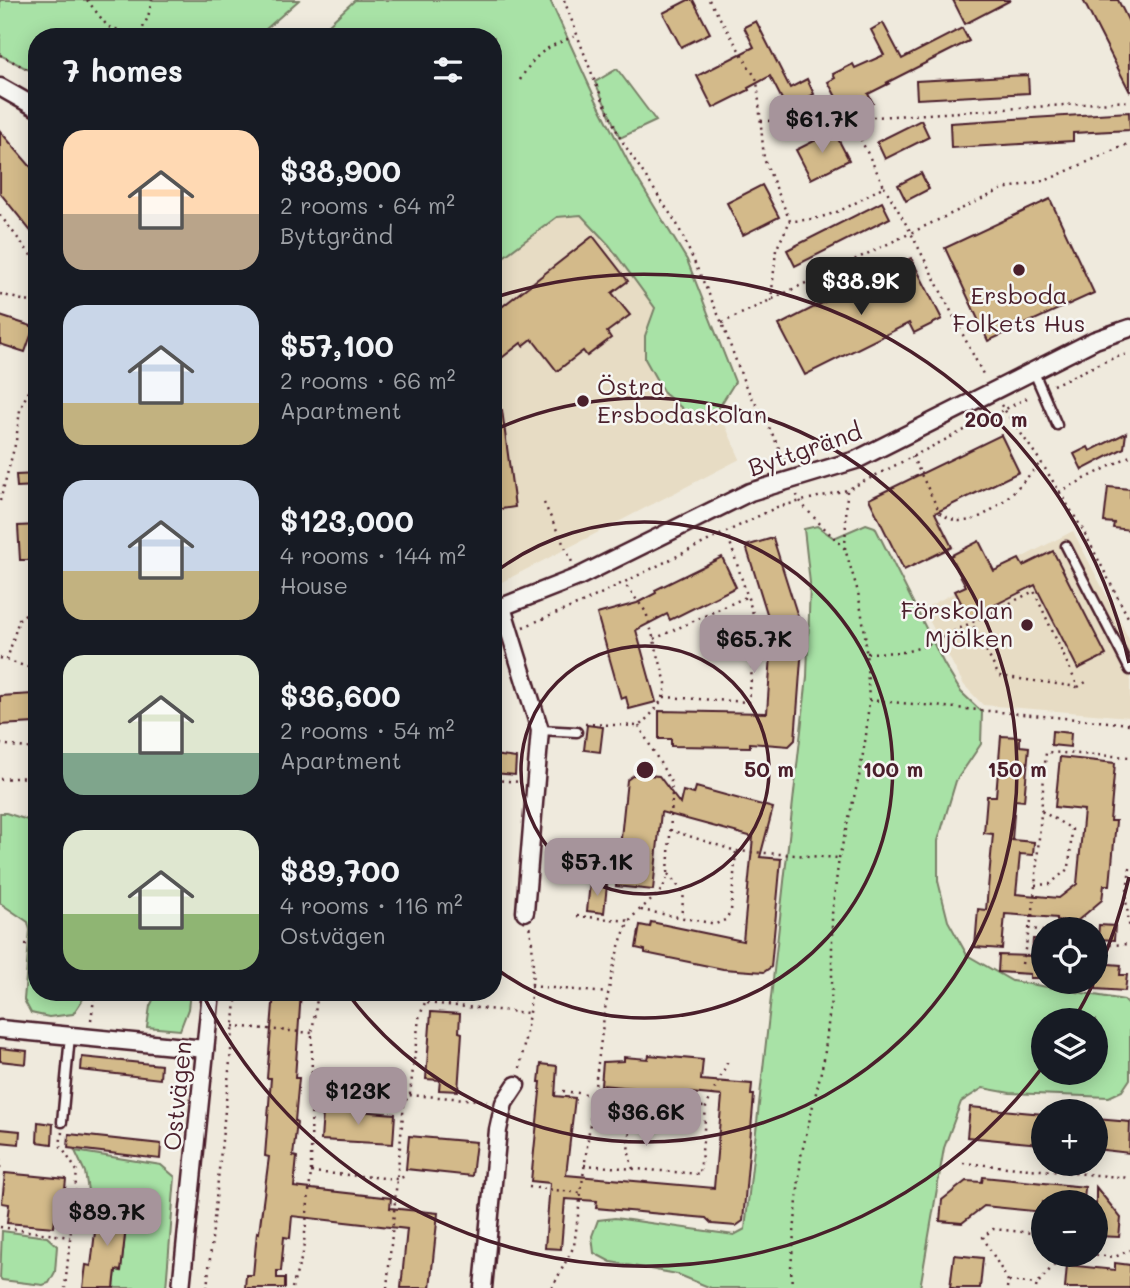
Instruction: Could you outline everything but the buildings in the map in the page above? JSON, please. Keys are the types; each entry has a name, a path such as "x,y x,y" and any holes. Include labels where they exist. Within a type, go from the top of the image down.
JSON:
{"street":[{"path":"0,87 28,103"},
{"name":"Byttgränd","path":"502,607 578,577 750,492 856,460 1095,340 1130,328"},
{"path":"502,617 525,677 540,730 525,912"},
{"name":"Ostvägen","path":"181,1288 210,1001"},
{"path":"0,1029 205,1049"},
{"path":"483,1288 498,1130 504,1102 516,1085"}],"lane":[{"path":"1033,370 1057,425"},
{"path":"1066,546 1130,670"},
{"path":"540,730 578,728"},
{"path":"62,1122 70,1036"}],"path":[{"path":"87,0 108,27 113,28"},
{"path":"143,28 152,0"},
{"path":"564,0 595,82 620,138 677,224 722,323 745,385 795,480 799,502 845,549"},
{"path":"709,0 757,80 764,159 790,221 776,250 771,300"},
{"path":"520,80 529,65 548,46 579,35"},
{"path":"0,55 28,69"},
{"path":"761,121 861,119 919,113 1130,101"},
{"path":"861,119 859,136 992,390 1083,530 1130,621"},
{"path":"722,323 1003,188 1047,180 1130,143"},
{"path":"790,221 834,215 884,186"},
{"path":"1,218 28,252"},
{"path":"0,294 28,301"},
{"path":"509,632 584,602 777,507 847,490 1042,390 1130,353"},
{"path":"0,501 16,441 20,410 28,392"},
{"path":"912,456 940,513 960,521 974,520 1011,495 1041,462"},
{"path":"1059,492 1130,456"},
{"path":"792,1288 791,1267 801,1156 826,1046 832,991 832,914 839,858 859,777 869,700 867,653 858,592 845,549 847,490"},
{"path":"544,503 573,565"},
{"path":"664,697 749,702 756,623 727,532"},
{"path":"578,728 639,726 664,697 666,683 646,612 624,583"},
{"path":"867,653 905,652 939,641 1034,591 1078,687"},
{"path":"654,639 747,596"},
{"path":"1124,611 1130,608"},
{"path":"7,660 19,619 28,612"},
{"path":"972,623 999,676 1078,687 1086,682"},
{"path":"0,658 28,667"},
{"path":"869,700 1130,724"},
{"path":"552,1288 574,1246 608,993 630,921 660,893 666,884 668,873 671,782 639,726"},
{"path":"0,744 28,748"},
{"path":"1022,964 1033,911 1046,752 1130,757"},
{"path":"0,779 28,777"},
{"path":"502,781 535,783"},
{"path":"1035,885 1050,884 1069,868 1072,829 1041,811"},
{"path":"670,830 736,851 839,858"},
{"path":"640,909 716,924 725,920 731,911 736,851"},
{"path":"1130,868 1126,900 1130,932"},
{"path":"668,873 684,893 681,917"},
{"path":"516,1085 531,986 532,939 525,912"},
{"path":"577,916 630,921"},
{"path":"1108,944 1130,944"},
{"path":"531,986 608,993"},
{"path":"90,1038 93,1001"},
{"path":"208,1288 236,1001"},
{"path":"292,1288 303,1253 311,1172 312,1033 317,1001"},
{"path":"387,1288 404,1102 410,1094 419,1018 427,1003 527,1013"},
{"path":"233,1027 312,1033"},
{"path":"584,1165 700,1174 706,1107 729,1059"},
{"path":"312,1089 504,1102"},
{"path":"564,1091 593,1095 614,1102 706,1107"},
{"path":"633,1169 627,1151 627,1137 634,1124 639,1104"},
{"path":"62,1122 60,1145 77,1171 65,1288"},
{"path":"0,1159 0,1173"},
{"path":"963,1163 1130,1178"},
{"path":"311,1172 397,1179 406,1176"},
{"path":"529,1187 581,1193"},
{"path":"0,1227 70,1237"},
{"path":"1007,1288 1008,1281 983,1237 993,1229 1031,1233"},
{"path":"1108,1256 1115,1257 1130,1250"},
{"path":"1008,1281 1037,1286 1053,1267"}],"shaded area":[{"name":"Östra Ersbodaskolan","path":"581,215 609,245 655,309 645,336 690,415 718,409 740,459 502,582 502,258 557,217"},
{"name":"Förskolan Mjölken","path":"1073,531 1130,641 1130,717 983,705 964,685 923,609"}],"green space":[{"path":"0,0 299,0 267,28 28,28 28,69 0,55"},
{"path":"355,0 550,0 594,96 634,173 687,260 735,382 718,409 690,415 664,393 645,359 645,336 655,308 609,245 581,215 557,217 502,258 502,28 325,28"},
{"path":"617,69 656,121 620,138 595,82"},
{"path":"866,524 875,527 944,664 961,692 982,712 981,744 956,781 938,841 938,881 948,921 967,955 1012,981 1031,984 1031,994 1089,994 1124,1000 1130,1006 1130,1079 1122,1091 1109,1097 1010,1093 983,1088 961,1102 944,1148 920,1288 711,1288 677,1274 611,1262 594,1253 592,1236 598,1220 615,1218 734,1235 745,1229 807,677 810,583 804,529 817,526 834,538"},
{"path":"0,813 6,813 28,820 28,922 0,903"},
{"path":"28,953 28,1001 82,1001 73,1014 49,1017 31,1013 24,1000"},
{"path":"152,1001 189,1001 180,1030 147,1027"},
{"path":"75,1151 161,1165 175,1177 166,1288 114,1288 116,1270 121,1270 128,1209 98,1206 89,1197 85,1172"},
{"path":"2,1231 47,1237 57,1246 55,1272 49,1283 43,1285 0,1278"}],"place":[{"name":"Ersboda Folkets Hus","path":"1019,270"},
{"name":"Östra Ersbodaskolan","path":"583,401"},
{"name":"Förskolan Mjölken","path":"1027,625"}]}
